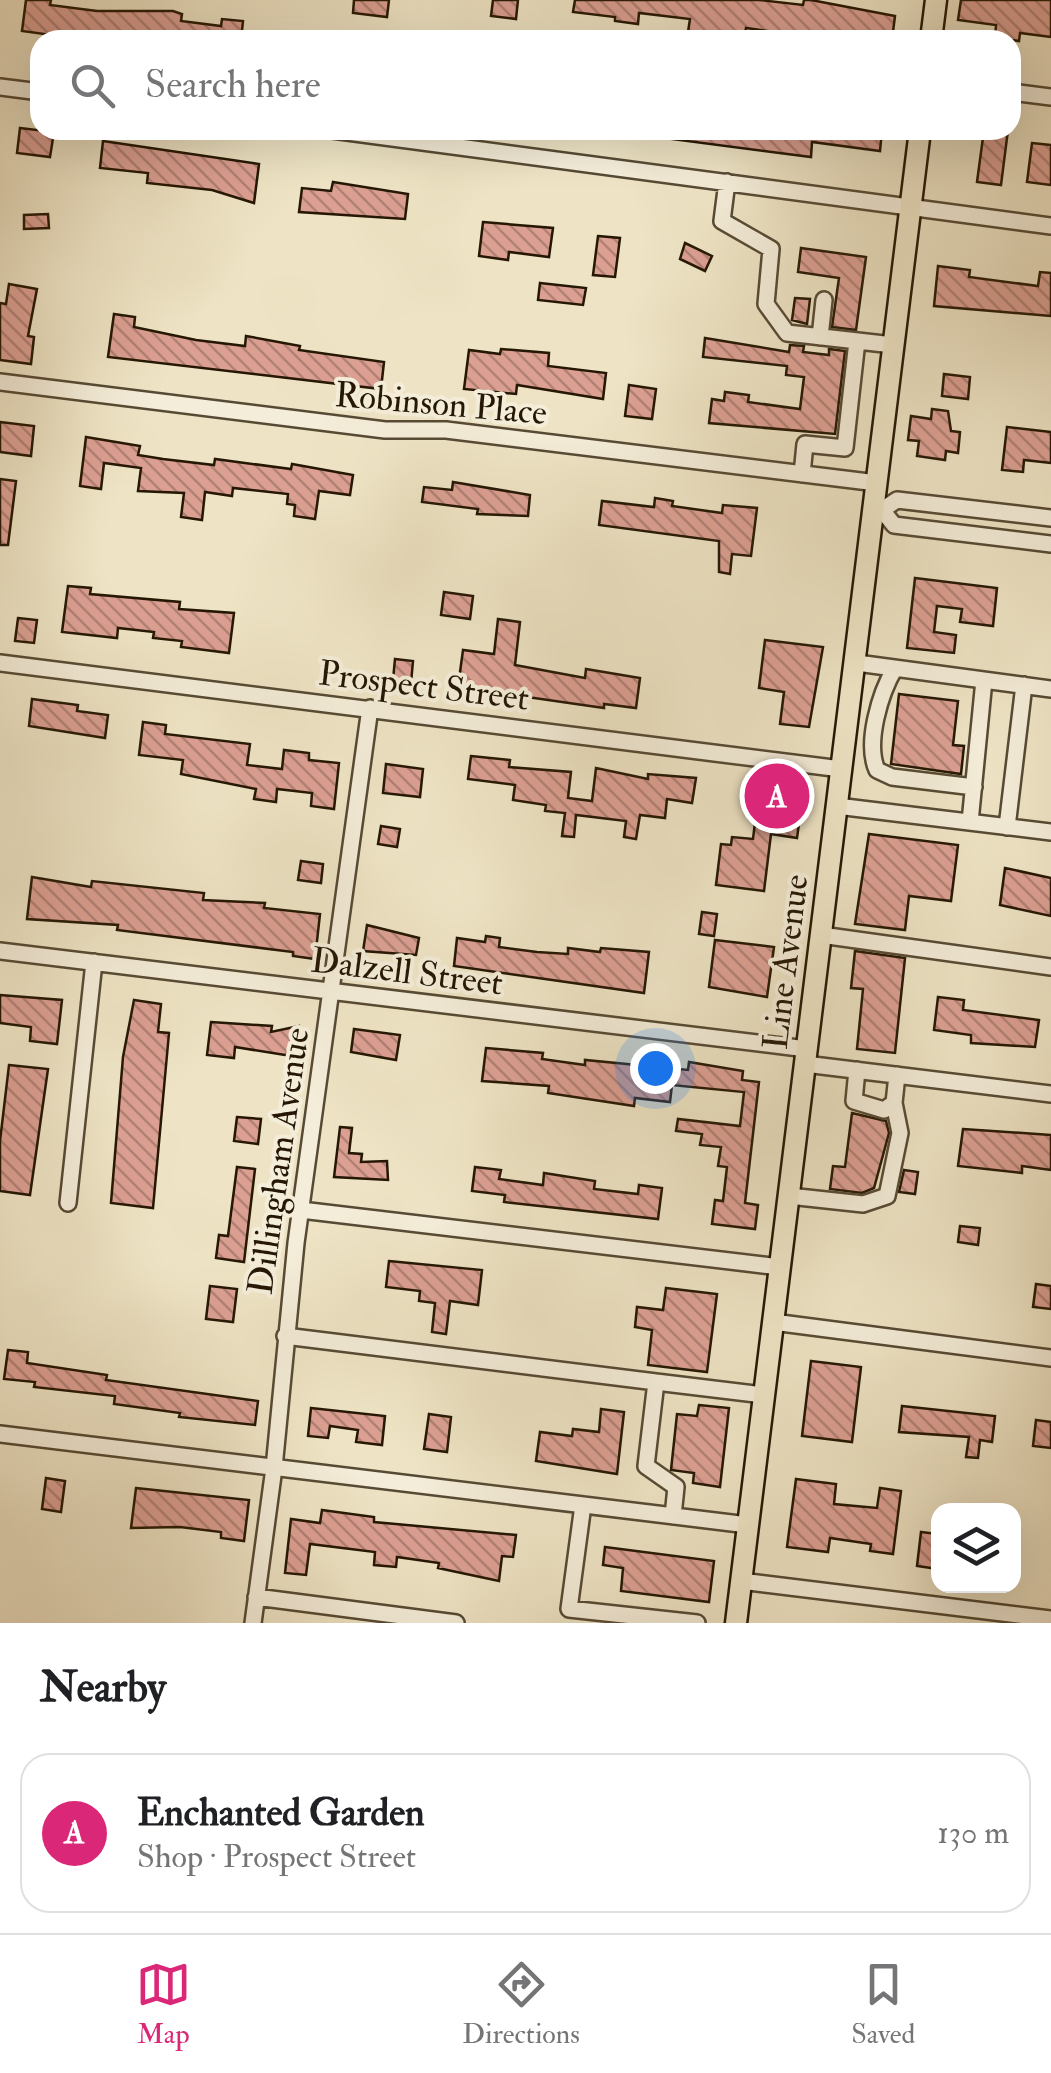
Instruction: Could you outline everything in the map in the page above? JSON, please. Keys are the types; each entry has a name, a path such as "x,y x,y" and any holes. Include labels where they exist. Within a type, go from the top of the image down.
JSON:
{"main road":[{"path":"932,30 936,0"},
{"name":"Line Avenue","path":"736,1623 841,770 878,510 876,482 919,140"}],"street":[{"path":"0,86 30,90"},
{"path":"1021,93 1051,97"},
{"path":"408,140 1051,226"},
{"path":"726,182 722,222 771,249 766,304 788,333 893,345"},
{"path":"820,336 824,300"},
{"path":"802,474 805,444 845,448 858,341"},
{"name":"Robinson Place","path":"0,382 385,430 446,430 876,482"},
{"path":"1051,518 897,500 878,510 894,525 1051,544"},
{"name":"Prospect Street","path":"0,663 841,770"},
{"path":"857,664 1051,689"},
{"path":"894,668 881,696 874,752 877,770 892,777 974,786"},
{"path":"970,822 984,680"},
{"path":"1007,827 1024,685"},
{"name":"Dillingham Avenue","path":"252,1623 274,1468 301,1210 370,708"},
{"path":"837,806 1051,832"},
{"path":"821,936 1051,967"},
{"name":"Dalzell Street","path":"0,951 331,992 806,1057 857,1070 1051,1094"},
{"path":"68,1203 94,962"},
{"path":"857,1070 853,1094 859,1106 884,1110 894,1103"},
{"path":"789,1196 863,1204 887,1196 900,1133 894,1103 897,1075"},
{"path":"301,1210 780,1267"},
{"path":"773,1322 1051,1358"},
{"path":"286,1336 764,1394"},
{"path":"656,1382 646,1466 676,1487 673,1516"},
{"path":"0,1434 748,1525"},
{"path":"583,1505 569,1609 697,1623"},
{"path":"741,1581 1043,1620"},
{"path":"256,1596 456,1623"}],"building":[{"path":"26,0 51,0 50,5 97,11 173,11 182,14 181,21 221,26 222,19 243,21 242,30 22,31"},
{"path":"354,0 389,0 387,17 353,13"},
{"path":"493,0 518,0 516,19 491,16"},
{"path":"575,0 759,0 803,5 804,0 811,0 895,16 893,30 688,30 690,19 639,13 638,24 573,12"},
{"path":"961,0 1051,0 1051,37 1021,33 1021,30 996,30 996,25 958,20"},
{"path":"20,128 30,129 30,140 53,140 50,157 17,153"},
{"path":"679,140 881,140 880,151 812,142 811,157"},
{"path":"983,140 1007,140 1001,185 977,182"},
{"path":"103,141 259,164 254,203 212,190 147,183 148,173 100,168"},
{"path":"1032,143 1051,145 1051,185 1027,182"},
{"path":"333,182 408,194 405,219 299,212 302,188 331,191"},
{"path":"48,214 49,228 24,229 24,215"},
{"path":"483,222 553,228 549,257 509,252 508,260 479,256"},
{"path":"598,236 620,238 615,277 593,275"},
{"path":"685,243 712,256 705,271 680,259"},
{"path":"801,248 866,257 856,330 832,327 839,278 798,272"},
{"path":"938,266 970,270 969,277 1038,286 1040,272 1051,273 1051,316 934,306"},
{"path":"540,283 586,288 583,305 538,300"},
{"path":"9,284 37,289 28,336 34,337 31,364 0,360 0,303 6,304"},
{"path":"795,298 810,299 807,324 792,320"},
{"path":"114,314 135,317 134,327 196,340 245,346 246,336 300,346 299,350 384,362 381,389 108,357"},
{"path":"705,338 789,352 790,345 804,346 803,352 829,355 829,349 845,351 835,434 709,423 712,399 724,401 725,392 749,395 748,402 800,409 804,377 786,375 787,366 703,357"},
{"path":"501,349 549,353 548,366 606,373 603,399 517,385 516,394 464,389 469,350 500,354"},
{"path":"944,374 970,377 968,399 942,396"},
{"path":"629,385 656,389 652,419 625,416"},
{"path":"932,409 948,411 951,431 960,432 958,453 946,451 945,460 917,456 919,441 908,440 911,416 931,419"},
{"path":"0,422 34,426 31,456 0,452"},
{"path":"1007,427 1051,432 1051,463 1024,460 1023,472 1002,470"},
{"path":"86,437 140,446 138,455 163,459 214,465 215,459 291,469 292,464 353,475 350,495 319,491 315,519 294,516 295,505 287,504 288,494 233,488 232,496 205,492 202,520 181,517 184,493 138,491 141,468 104,463 101,489 80,486"},
{"path":"0,479 16,481 8,545 0,545"},
{"path":"453,482 530,495 528,516 477,514 478,509 422,502 424,487 452,490"},
{"path":"655,498 673,501 672,506 722,513 723,505 757,508 751,556 732,554 730,574 719,572 719,541 599,525 602,501 654,507"},
{"path":"915,578 997,588 993,626 960,622 962,609 937,606 934,632 956,635 954,653 907,648"},
{"path":"68,586 91,588 90,594 180,602 179,609 234,613 229,653 181,647 182,641 153,638 154,632 118,628 117,638 62,632"},
{"path":"444,592 473,596 470,619 441,615"},
{"path":"18,618 37,620 34,643 15,641"},
{"path":"498,619 520,622 515,665 585,678 586,669 640,678 636,708 604,704 604,708 458,687 463,650 494,654"},
{"path":"765,640 823,647 809,727 780,724 784,692 759,688"},
{"path":"395,659 413,661 411,683 393,680"},
{"path":"899,694 958,701 953,745 964,746 961,774 891,764"},
{"path":"32,699 78,705 77,711 108,715 105,738 29,726"},
{"path":"143,722 166,725 165,734 250,744 247,765 282,769 284,750 309,753 309,760 339,763 334,809 311,806 312,793 277,789 276,802 254,799 256,789 181,774 183,760 139,755"},
{"path":"471,756 510,760 509,767 571,772 568,798 592,801 596,768 648,779 648,774 696,778 692,803 667,799 665,818 640,815 636,839 624,837 626,821 576,815 574,837 562,836 565,813 545,811 546,805 513,800 515,785 468,779"},
{"path":"386,764 423,769 420,797 383,793"},
{"path":"753,781 804,787 797,838 771,834 764,891 716,885 721,844 731,845 732,837 753,839 757,806 751,805"},
{"path":"381,826 400,829 397,847 378,844"},
{"path":"869,834 958,845 951,901 909,896 905,930 855,924"},
{"path":"301,861 323,864 321,883 298,880"},
{"path":"1005,868 1051,878 1051,916 1000,905"},
{"path":"32,877 91,887 92,881 204,893 203,900 265,903 264,908 320,914 315,959 293,956 293,952 117,930 118,925 27,919"},
{"path":"702,912 717,914 714,936 699,934"},
{"path":"367,925 419,938 416,955 363,951"},
{"path":"486,936 500,938 499,947 537,952 568,954 568,948 600,952 601,948 649,952 644,993 454,966 457,938 485,942"},
{"path":"715,940 774,947 767,997 709,987"},
{"path":"855,951 905,958 895,1053 857,1049 863,989 851,988"},
{"path":"0,995 62,1000 57,1044 30,1041 31,1027 0,1023"},
{"path":"938,997 964,1000 963,1010 1039,1020 1035,1047 971,1043 971,1035 934,1030"},
{"path":"134,1000 161,1004 158,1032 169,1033 153,1208 111,1203 123,1057"},
{"path":"211,1022 272,1026 271,1032 299,1026 304,1052 285,1055 235,1047 234,1058 207,1055"},
{"path":"354,1029 400,1035 396,1060 351,1052"},
{"path":"486,1048 543,1053 542,1059 585,1065 585,1060 688,1070 689,1062 743,1071 742,1080 759,1082 745,1203 758,1205 755,1229 712,1224 715,1200 723,1201 727,1167 718,1166 721,1147 700,1145 702,1134 676,1131 678,1119 740,1126 744,1092 672,1085 670,1102 635,1098 634,1106 548,1093 549,1086 482,1081"},
{"path":"9,1065 48,1069 30,1195 0,1191 0,1141"},
{"path":"852,1113 886,1121 889,1133 874,1188 862,1193 830,1189 833,1166 845,1167"},
{"path":"237,1117 261,1119 258,1144 234,1141"},
{"path":"340,1127 352,1128 349,1153 362,1154 361,1162 387,1161 388,1180 334,1177"},
{"path":"963,1129 1051,1135 1051,1170 1022,1166 1022,1173 958,1166"},
{"path":"237,1167 255,1169 244,1262 216,1258 219,1235 228,1236"},
{"path":"475,1167 501,1170 499,1179 543,1185 544,1173 595,1181 594,1189 638,1194 639,1185 662,1188 658,1219 504,1202 505,1195 472,1191"},
{"path":"904,1170 918,1172 915,1194 899,1192"},
{"path":"960,1226 980,1228 978,1245 958,1242"},
{"path":"389,1261 482,1270 478,1305 450,1301 446,1334 432,1332 435,1303 419,1301 420,1291 386,1287"},
{"path":"1036,1284 1051,1286 1051,1309 1033,1307"},
{"path":"210,1286 237,1289 233,1322 206,1319"},
{"path":"666,1288 717,1294 707,1372 648,1365 652,1330 635,1327 637,1307 663,1310"},
{"path":"8,1350 28,1352 27,1363 107,1375 106,1380 258,1401 255,1425 179,1417 180,1413 114,1404 115,1396 34,1387 35,1382 4,1379"},
{"path":"811,1361 861,1367 852,1442 802,1436"},
{"path":"699,1405 729,1408 720,1487 693,1483 694,1473 671,1470 677,1414 697,1416"},
{"path":"902,1406 995,1416 992,1442 980,1440 978,1458 966,1457 969,1437 899,1432"},
{"path":"311,1408 385,1416 382,1445 356,1442 358,1430 330,1426 328,1438 308,1436"},
{"path":"601,1409 624,1412 617,1474 536,1461 540,1432 572,1436 573,1429 599,1432"},
{"path":"429,1414 451,1417 447,1452 424,1449"},
{"path":"1036,1420 1051,1422 1051,1448 1033,1446"},
{"path":"46,1478 65,1481 61,1512 42,1509"},
{"path":"796,1479 836,1484 834,1504 877,1508 880,1488 901,1491 893,1554 870,1551 871,1544 830,1538 828,1552 787,1547"},
{"path":"136,1488 249,1500 244,1541 221,1538 221,1532 180,1527 131,1528"},
{"path":"322,1510 374,1517 374,1522 516,1535 513,1557 502,1556 499,1581 438,1568 439,1563 397,1557 396,1567 374,1565 375,1552 310,1544 306,1575 285,1573 291,1519 320,1523"},
{"path":"921,1532 931,1533 931,1568 917,1566"},
{"path":"605,1547 714,1561 709,1602 621,1591 623,1568 603,1565"}],"place":[{"name":"Enchanted Garden","path":"777,796"}]}
